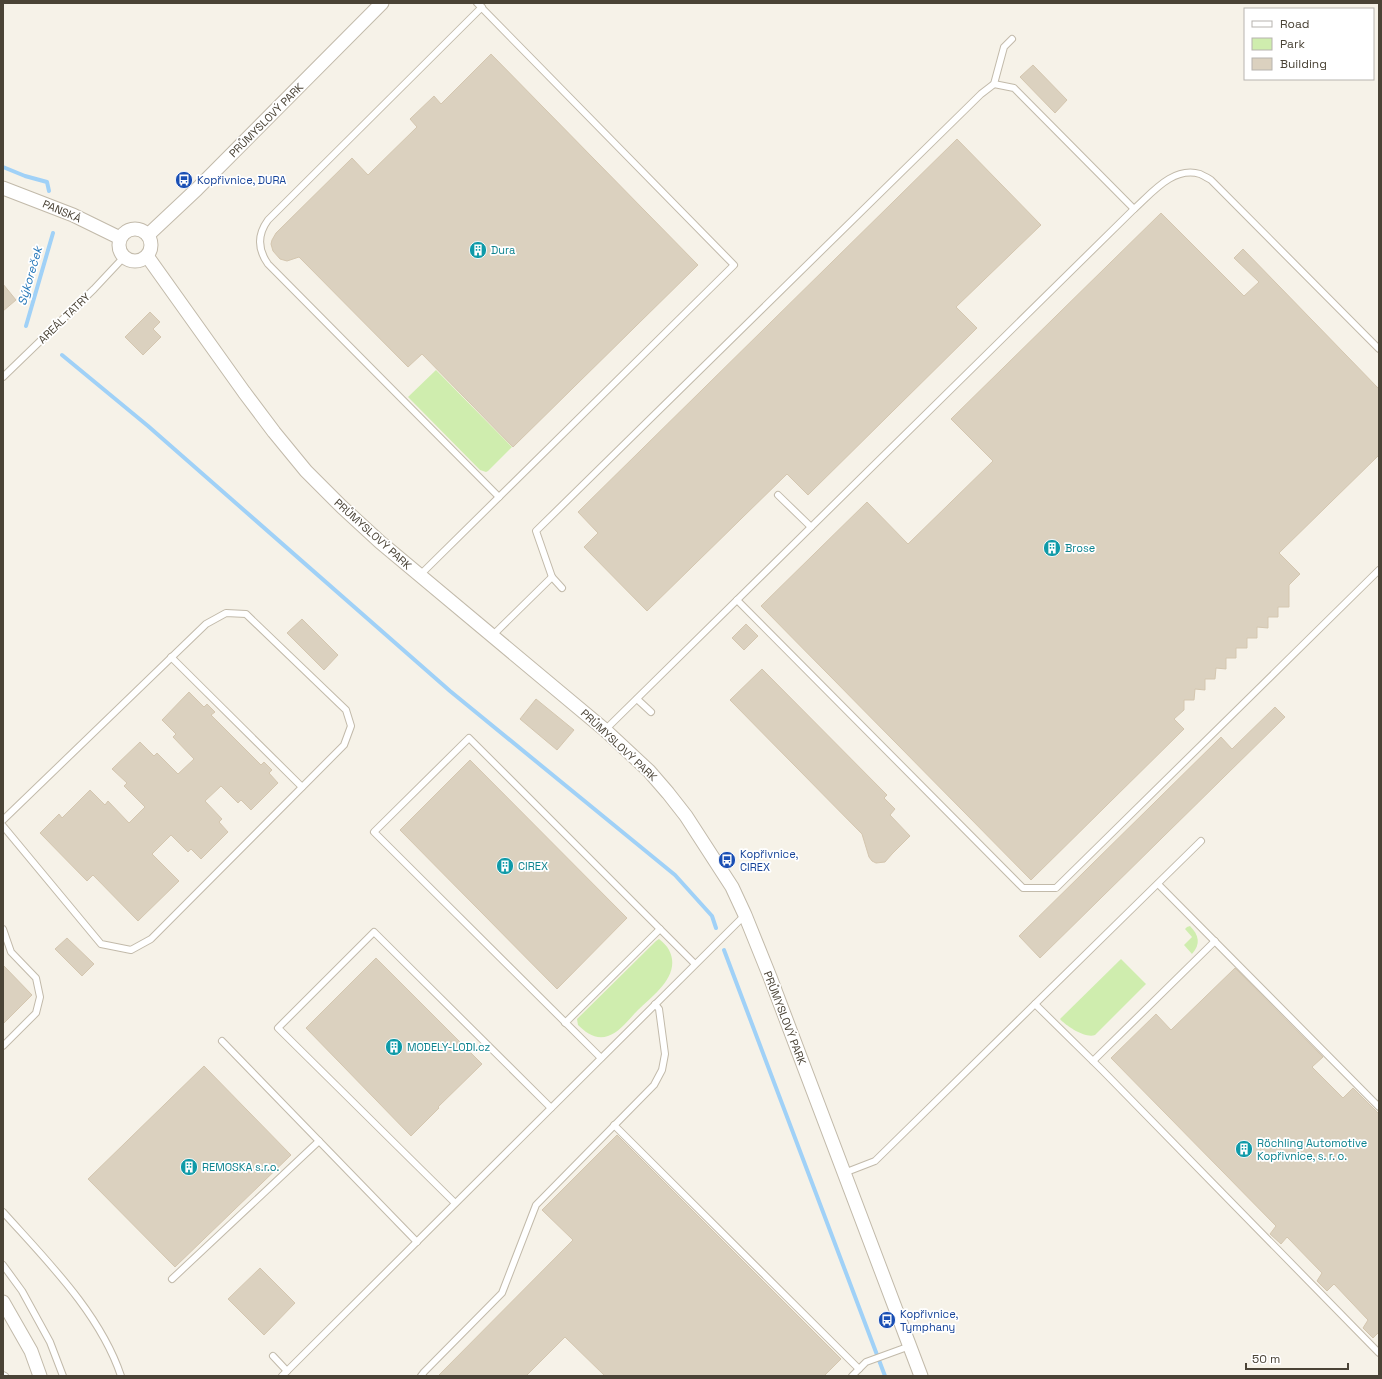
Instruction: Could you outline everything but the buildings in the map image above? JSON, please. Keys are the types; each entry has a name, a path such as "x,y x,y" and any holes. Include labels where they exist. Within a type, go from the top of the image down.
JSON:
{"street":[{"name":"PRŮMYSLOVÝ PARK","path":"148,235 382,3"},
{"name":"PANSKÁ","path":"3,188 73,215 120,238"},
{"path":"133,229 144,231 148,235 151,240 151,246 147,256 138,261 128,260 124,257 119,248 120,238 124,234 133,229"},
{"name":"PRŮMYSLOVÝ PARK","path":"147,256 248,397 306,471 342,507 420,576 605,730 649,771 668,793 717,863 732,887 745,915 921,1376"},
{"path":"3,1302 30,1351 40,1376"}],"lane":[{"path":"420,576 734,265 479,5 268,220 262,228 259,241 260,250 268,264 499,497"},
{"path":"562,588 552,577 536,531 981,94 994,84 1004,47 1012,39"},
{"path":"994,84 1014,88 1134,209"},
{"path":"605,730 1134,209 1162,184 1175,175 1188,172 1201,174 1211,180 1379,349"},
{"name":"AREÁL TATRY","path":"3,377 94,289 124,257"},
{"path":"778,495 812,527"},
{"path":"737,600 1023,888 1056,888 1379,570"},
{"path":"493,636 552,577"},
{"path":"3,820 206,624 226,613 246,614 346,710 351,726 344,745 302,788 151,940 131,950 100,944 3,826"},
{"path":"171,657 302,788"},
{"path":"637,699 651,712"},
{"path":"601,1058 374,832 469,738 695,964"},
{"path":"844,1173 875,1161 1201,841"},
{"path":"1158,884 1379,1107"},
{"path":"282,1376 745,915"},
{"path":"3,929 11,952 36,978 40,997 36,1013 3,1046"},
{"path":"565,1023 660,929"},
{"path":"455,1203 278,1028 374,932 551,1108"},
{"path":"1093,1062 1215,941"},
{"path":"421,1376 502,1293 536,1205 654,1085 662,1070 665,1054 660,1009 655,1004"},
{"path":"1035,1004 1379,1353"},
{"path":"222,1041 417,1242"},
{"path":"614,1125 859,1369"},
{"path":"172,1279 319,1141"},
{"path":"3,1212 64,1280 95,1324 109,1348 120,1376"},
{"path":"3,1265 22,1291 50,1342 63,1376"},
{"path":"852,1376 866,1362 910,1346"},
{"path":"273,1356 287,1370"}],"green space":[{"path":"436,370 512,447 488,471 486,472 480,470 408,397"},
{"path":"1190,926 1198,940 1197,947 1192,954 1184,945 1192,937 1185,929"},
{"path":"659,939 668,949 672,959 672,968 669,976 658,991 624,1025 616,1032 608,1036 595,1036 581,1028 578,1025 577,1019"},
{"path":"1121,959 1146,984 1095,1035 1091,1036 1082,1034 1063,1022 1060,1019"}],"waterway":[{"name":"Sýkoreček","path":"3,167 25,176 47,182 49,191"},
{"name":"Sýkoreček","path":"26,326 53,233"},
{"path":"62,355 148,426 450,691 675,875 712,916 716,928"},
{"path":"724,950 885,1376"}],"place":[{"name":"Kopřivnice, DURA","path":"184,180"},
{"name":"Dura","path":"478,250"},
{"name":"Brose","path":"1052,548"},
{"name":"Kopřivnice, CIREX","path":"727,860"},
{"name":"CIREX","path":"505,866"},
{"name":"MODELY-LODI.cz","path":"394,1047"},
{"name":"Röchling Automotive Kopřivnice, s. r. o.","path":"1244,1149"},
{"name":"REMOSKA s.r.o.","path":"189,1167"},
{"name":"Kopřivnice, Tymphany","path":"887,1320"}]}
